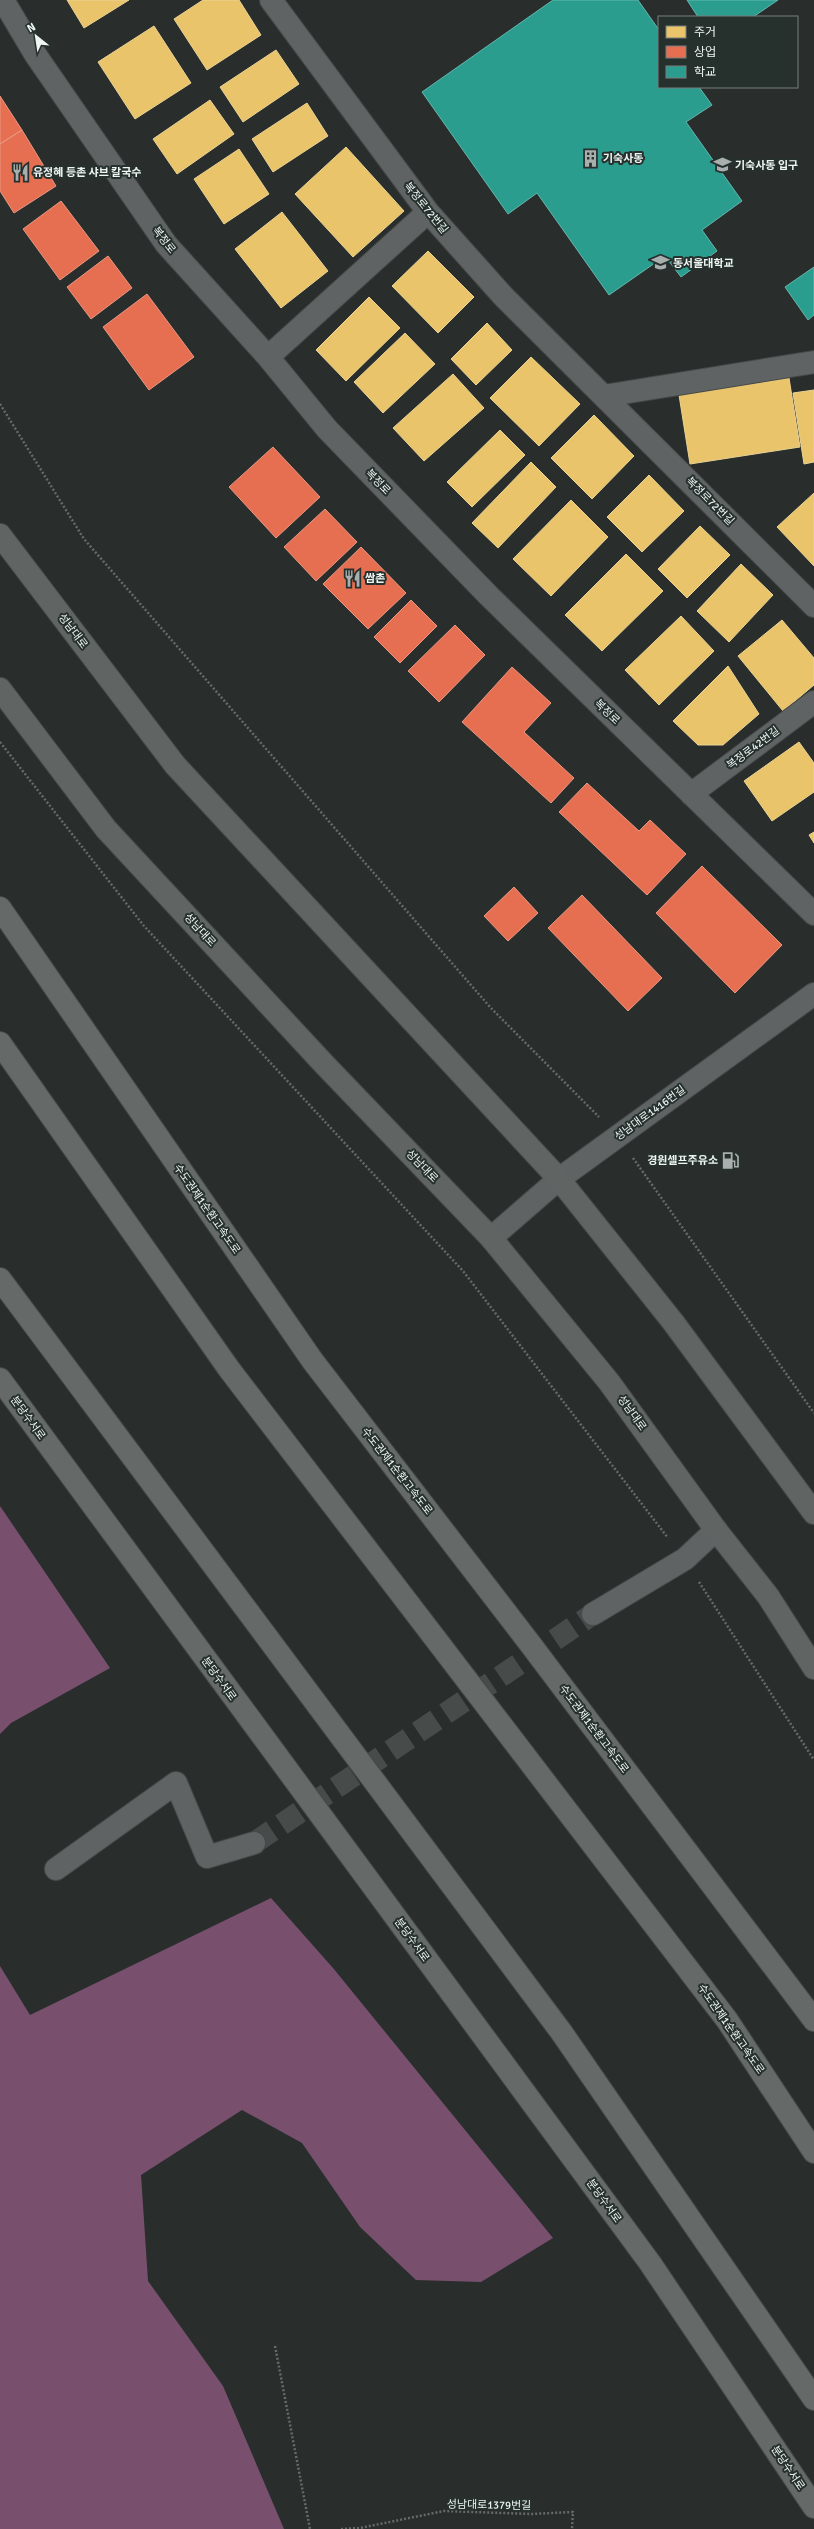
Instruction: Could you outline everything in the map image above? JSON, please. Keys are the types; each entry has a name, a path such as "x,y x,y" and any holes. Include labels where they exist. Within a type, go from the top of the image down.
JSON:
{"highway":[{"name":"수도권제1순환고속도로","path":"0,908 312,1360 531,1645 814,2020"},
{"name":"수도권제1순환고속도로","path":"0,1043 229,1369 727,2020 814,2152"},
{"path":"0,1279 562,2033 814,2399"},
{"name":"분당수서로","path":"0,1379 650,2263 814,2507"}],"main road":[{"name":"성남대로","path":"0,535 175,765 560,1179 673,1322 814,1513"},
{"name":"성남대로","path":"0,689 106,829 324,1064 491,1238 609,1382 716,1530 768,1596 814,1668"}],"street":[{"name":"복정로","path":"3,0 35,54 166,244 268,357 332,435 489,596 814,914"},
{"name":"복정로72번길","path":"271,0 428,212 503,296 814,606"},
{"path":"268,357 428,212"},
{"path":"604,396 814,362"},
{"name":"복정로42번길","path":"691,794 814,702"},
{"name":"성남대로1416번길","path":"491,1238 560,1179 814,994"},
{"path":"593,1614 685,1560 716,1530"},
{"path":"56,1869 176,1783 207,1857 254,1843"}],"path":[{"path":"0,404 84,539 490,1007 618,1136 814,1413"},
{"path":"0,742 144,926 463,1271 685,1560 814,1760"},
{"path":"275,2346 310,2529"},
{"name":"성남대로1379번길","path":"341,2529 360,2528 444,2511 531,2514 573,2512 572,2529"}],"shaded area":[{"path":"0,1506 110,1668 11,1723 0,1734"},
{"path":"271,1898 333,1968 553,2238 481,2282 416,2280 360,2227 302,2143 242,2110 141,2175 148,2281 223,2386 284,2529 0,2529 0,1966 30,2015"}],"building: 주거":[{"path":"67,0 129,0 84,28"},
{"path":"203,0 239,0 261,35 207,70 174,19"},
{"path":"154,26 191,83 135,119 98,62"},
{"path":"276,50 299,84 243,122 220,87"},
{"path":"210,100 234,134 177,174 153,139"},
{"path":"307,103 328,136 273,172 252,139"},
{"path":"346,147 404,211 353,257 295,194"},
{"path":"239,149 269,194 224,224 194,179"},
{"path":"282,212 328,271 281,308 235,249"},
{"path":"428,251 474,297 438,333 392,286"},
{"path":"369,297 400,328 346,381 316,350"},
{"path":"487,323 512,350 476,385 451,359"},
{"path":"405,333 435,364 383,413 354,382"},
{"path":"531,357 580,404 539,446 490,398"},
{"path":"453,374 484,408 424,461 393,428"},
{"path":"789,378 800,447 690,464 679,395"},
{"path":"814,390 814,462 804,464 793,393"},
{"path":"594,415 634,456 592,499 551,458"},
{"path":"500,430 525,455 472,507 447,482"},
{"path":"531,462 556,487 498,548 472,523"},
{"path":"649,475 684,511 642,552 607,517"},
{"path":"814,493 814,566 777,527"},
{"path":"571,500 608,537 551,596 513,559"},
{"path":"700,526 730,555 687,598 658,569"},
{"path":"626,554 663,591 602,651 565,615"},
{"path":"741,564 773,595 729,642 697,611"},
{"path":"681,616 714,651 659,705 625,670"},
{"path":"782,620 814,658 814,685 783,711 738,656"},
{"path":"728,666 759,714 723,745 698,745 673,721"},
{"path":"799,742 814,763 814,792 772,821 744,781"},
{"path":"814,832 814,843 809,835"}],"building: 상업":[{"path":"0,96 22,130 0,144"},
{"path":"22,130 56,186 14,213 0,191 0,144"},
{"path":"61,201 99,251 60,280 23,229"},
{"path":"108,256 132,288 91,319 67,287"},
{"path":"147,294 194,357 149,390 103,327"},
{"path":"273,447 320,497 276,538 229,487"},
{"path":"325,509 357,542 316,581 284,547"},
{"path":"361,547 406,593 368,629 323,584"},
{"path":"411,600 437,626 400,663 374,637"},
{"path":"455,625 485,655 439,702 408,671"},
{"path":"512,667 551,703 524,732 574,778 551,803 462,722"},
{"path":"587,783 639,831 650,820 686,854 647,895 559,812"},
{"path":"702,866 782,945 735,993 656,913"},
{"path":"514,887 538,913 508,941 484,916"},
{"path":"582,895 662,978 628,1011 548,928"}],"building: 학교":[{"name":"기숙사동","path":"553,0 638,0 658,29 658,88 700,88 712,105 686,122 742,201 702,230 717,251 681,277 665,256 609,295 537,193 508,214 422,92"},
{"path":"687,0 778,0 754,16 697,16"},
{"path":"814,267 814,315 808,320 785,287"}],"tunnel":[{"path":"254,1843 593,1614"}],"place":[{"name":"기숙사동","path":"590,158"},
{"name":"기숙사동 입구","path":"722,165"},
{"name":"유정혜 등촌 샤브 칼국수","path":"20,172"},
{"name":"동서울대학교","path":"660,263"},
{"name":"쌈촌","path":"352,578"},
{"name":"경원셀프주유소","path":"731,1160"}]}
